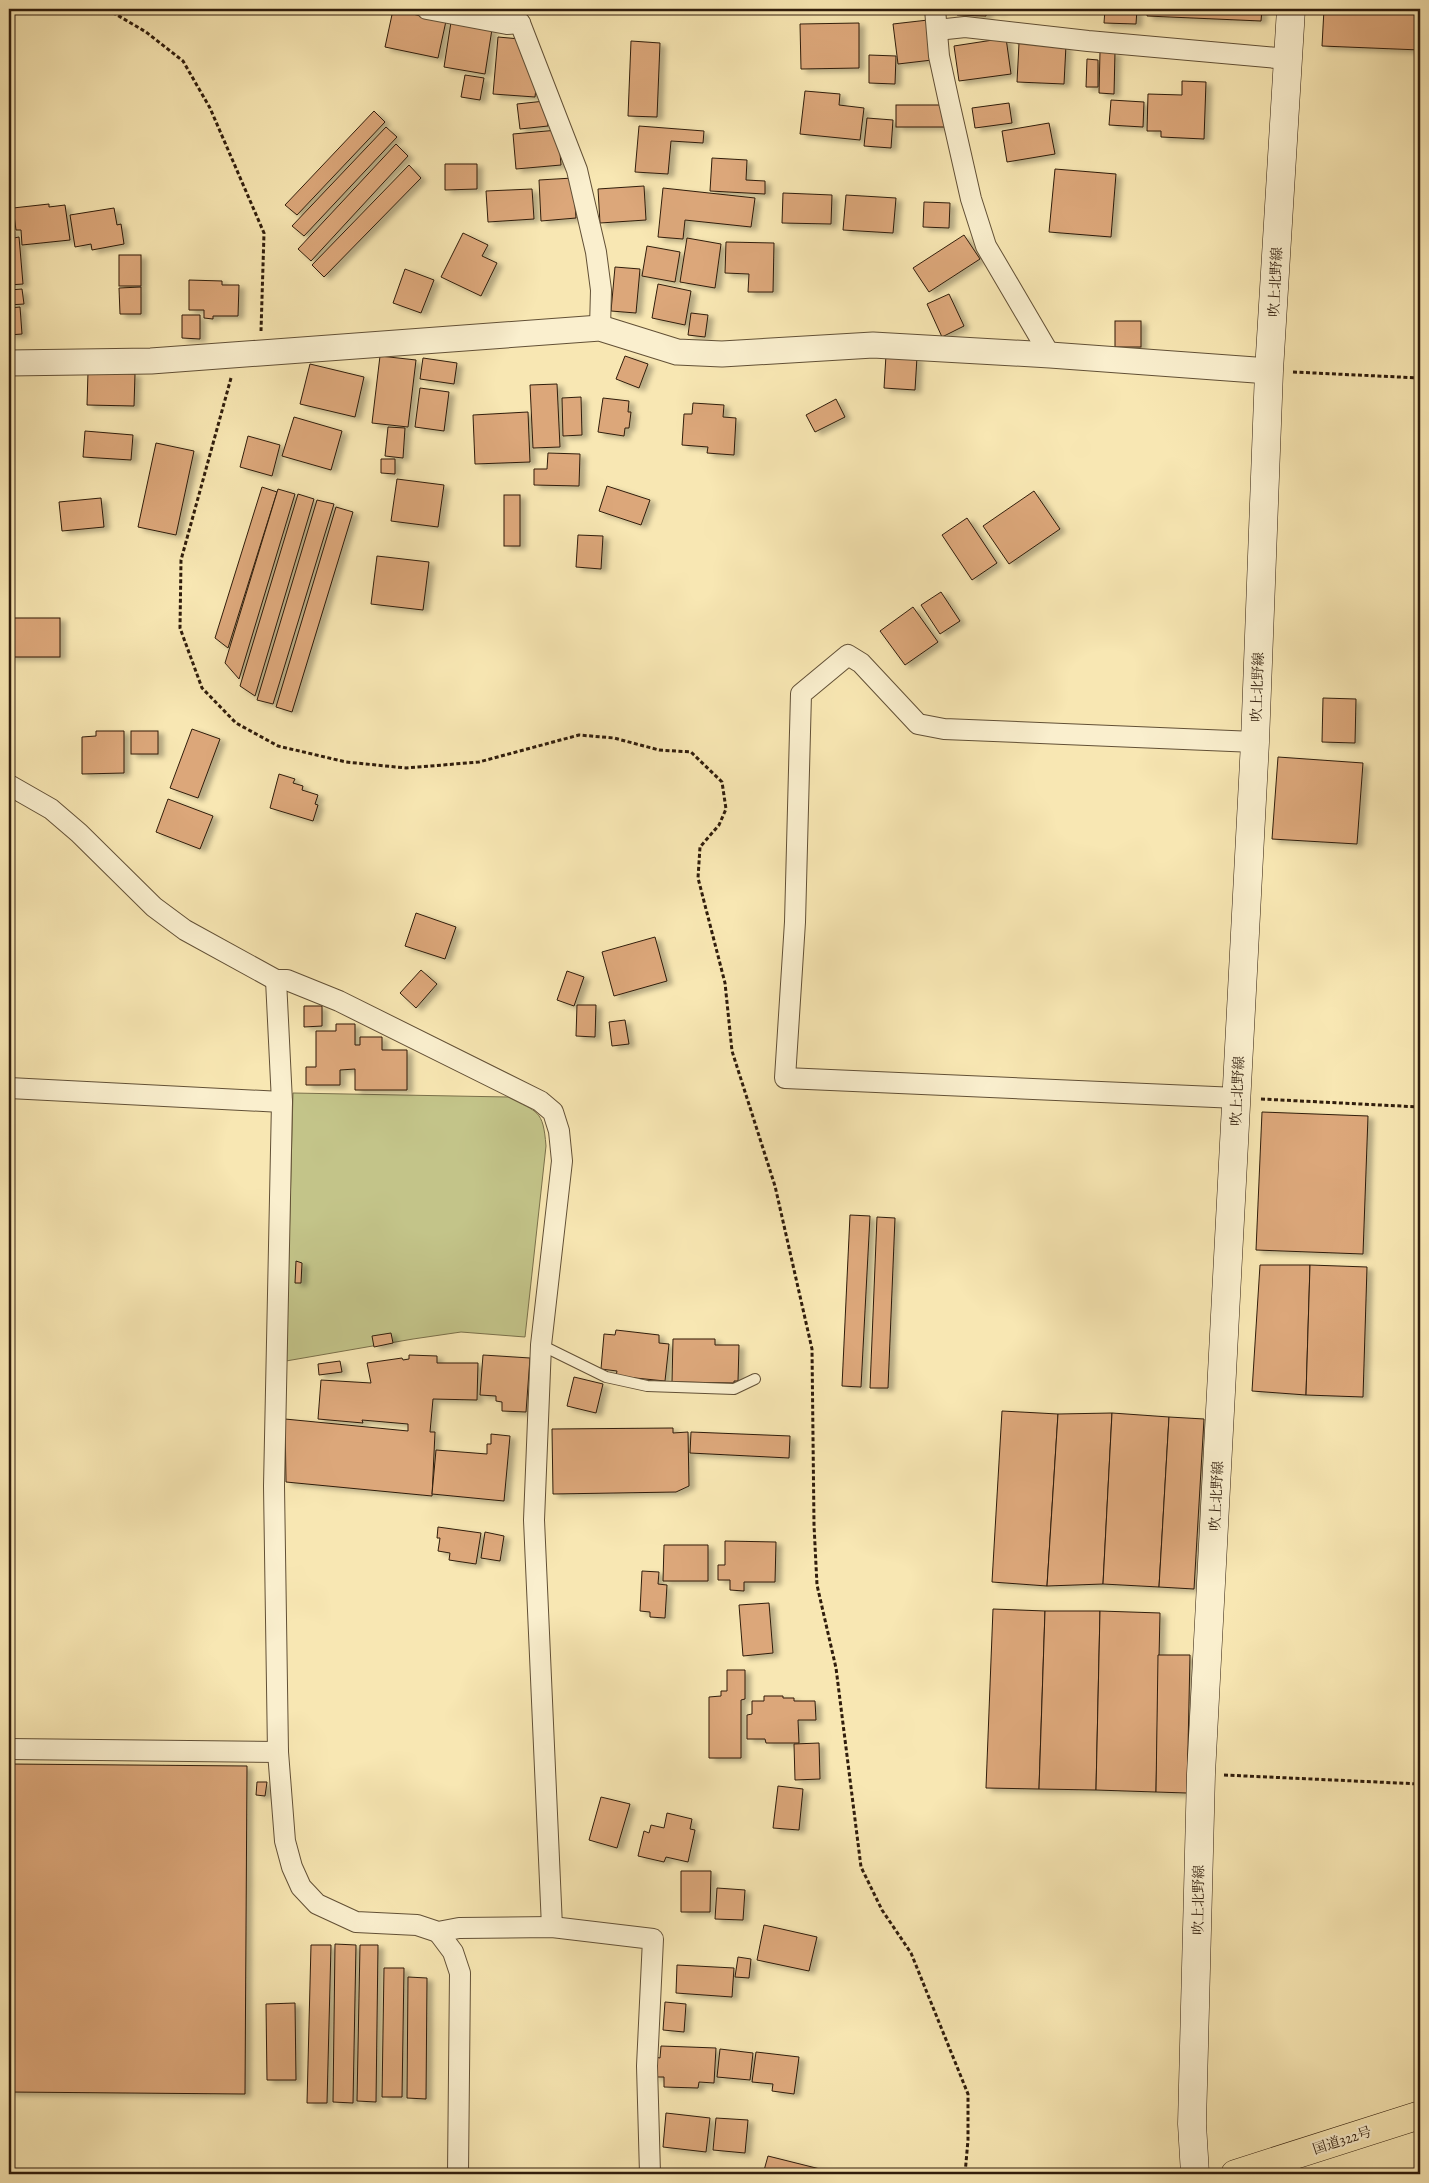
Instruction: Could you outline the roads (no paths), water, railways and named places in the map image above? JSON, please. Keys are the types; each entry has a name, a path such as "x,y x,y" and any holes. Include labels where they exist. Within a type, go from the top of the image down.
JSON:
{"highway":[{"name":"国道322号","path":"1235,2174 1420,2115"}],"main road":[{"name":"吹上北野線","path":"1196,2174 1192,2124 1201,1774 1255,742 1270,371 1291,9"}],"street":[{"path":"427,9 507,24 525,16 577,170 596,252 601,290 600,328"},
{"path":"929,9 935,9 939,56 971,199 986,246 1050,355"},
{"path":"937,30 965,27 1098,42 1288,59"},
{"path":"9,363 152,361 600,328 677,352 722,354 873,345 1050,355 1270,371"},
{"path":"1237,1098 785,1078 795,922 801,694 848,655 861,663 918,724 944,729 1255,742"},
{"path":"9,785 51,809 80,833 154,907 185,930 276,980 286,980 339,1001 540,1101 553,1112 560,1131 562,1161 542,1345 534,1520 552,1927"},
{"path":"276,980 282,1102 274,1486 278,1752 285,1841 292,1867 301,1887 317,1904 356,1922 417,1925 438,1932 459,1928 552,1927 653,1939 648,2066 650,2174"},
{"path":"9,1088 282,1102"},
{"path":"9,1748 278,1752"},
{"path":"438,1932 452,1952 460,1973 458,2174"}],"lane":[{"path":"542,1345 606,1377 647,1386 734,1388 755,1380"}],"waterway":[{"path":"1103,2172 1107,2174"}]}
